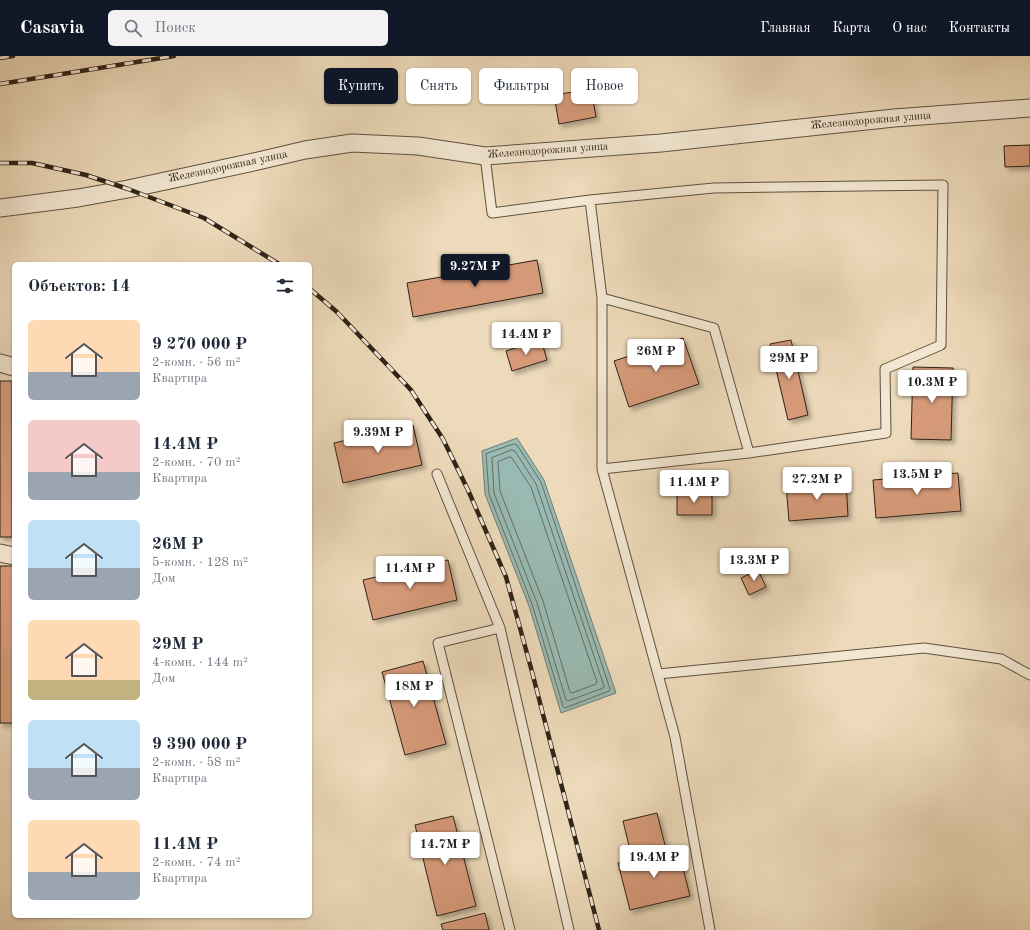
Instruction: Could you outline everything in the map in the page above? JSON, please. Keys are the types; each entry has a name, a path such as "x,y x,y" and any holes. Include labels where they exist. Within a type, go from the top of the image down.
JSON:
{"street":[{"name":"Железнодорожная улица","path":"0,208 78,198 128,189 305,150 352,143 418,146 485,156 661,143 894,118 1030,108"},
{"path":"0,364 12,367"},
{"path":"0,553 12,556"}],"lane":[{"path":"485,156 492,213 590,200 714,188 943,184 941,345 885,369 886,433 749,454 602,469"},
{"path":"590,200 602,298 602,469 675,737 710,930"},
{"path":"602,298 714,328 749,454"},
{"path":"437,474 500,628 569,930"},
{"path":"500,628 438,643 510,930"},
{"path":"658,674 924,648 1001,659 1030,675"}],"water":[{"path":"517,438 544,480 616,693 561,713 529,606 485,494 482,451"}],"building":[{"path":"571,92 571,104 594,104 596,117 559,124 556,104 563,104 563,94"},
{"path":"1030,145 1030,166 1005,167 1004,146"},
{"path":"537,260 543,293 413,317 407,283"},
{"path":"683,338 699,384 629,407 614,361"},
{"path":"541,340 547,360 512,371 506,351"},
{"path":"791,340 808,415 788,420 770,344"},
{"path":"913,367 953,368 951,440 911,439"},
{"path":"0,381 12,381 12,537 0,537"},
{"path":"413,425 422,465 343,483 334,443"},
{"path":"958,473 961,511 876,518 873,480"},
{"path":"846,481 848,516 789,521 786,485"},
{"path":"677,493 712,493 712,515 677,515"},
{"path":"448,560 457,600 373,620 363,580"},
{"path":"0,566 12,566 12,723 0,723"},
{"path":"758,570 766,587 749,595 741,578"},
{"path":"423,661 446,744 405,755 382,672"},
{"path":"657,813 666,849 632,858 623,821"},
{"path":"453,816 476,906 437,916 415,825"},
{"path":"678,848 690,896 630,910 618,863"},
{"path":"485,913 489,930 443,930 441,924"}],"railway":[{"path":"0,58 13,56"},
{"path":"0,84 174,56"},
{"path":"0,163 32,163 86,175 128,189 204,218 276,262"},
{"path":"312,291 337,312 411,390 443,439 468,490 506,577 599,930"}]}
